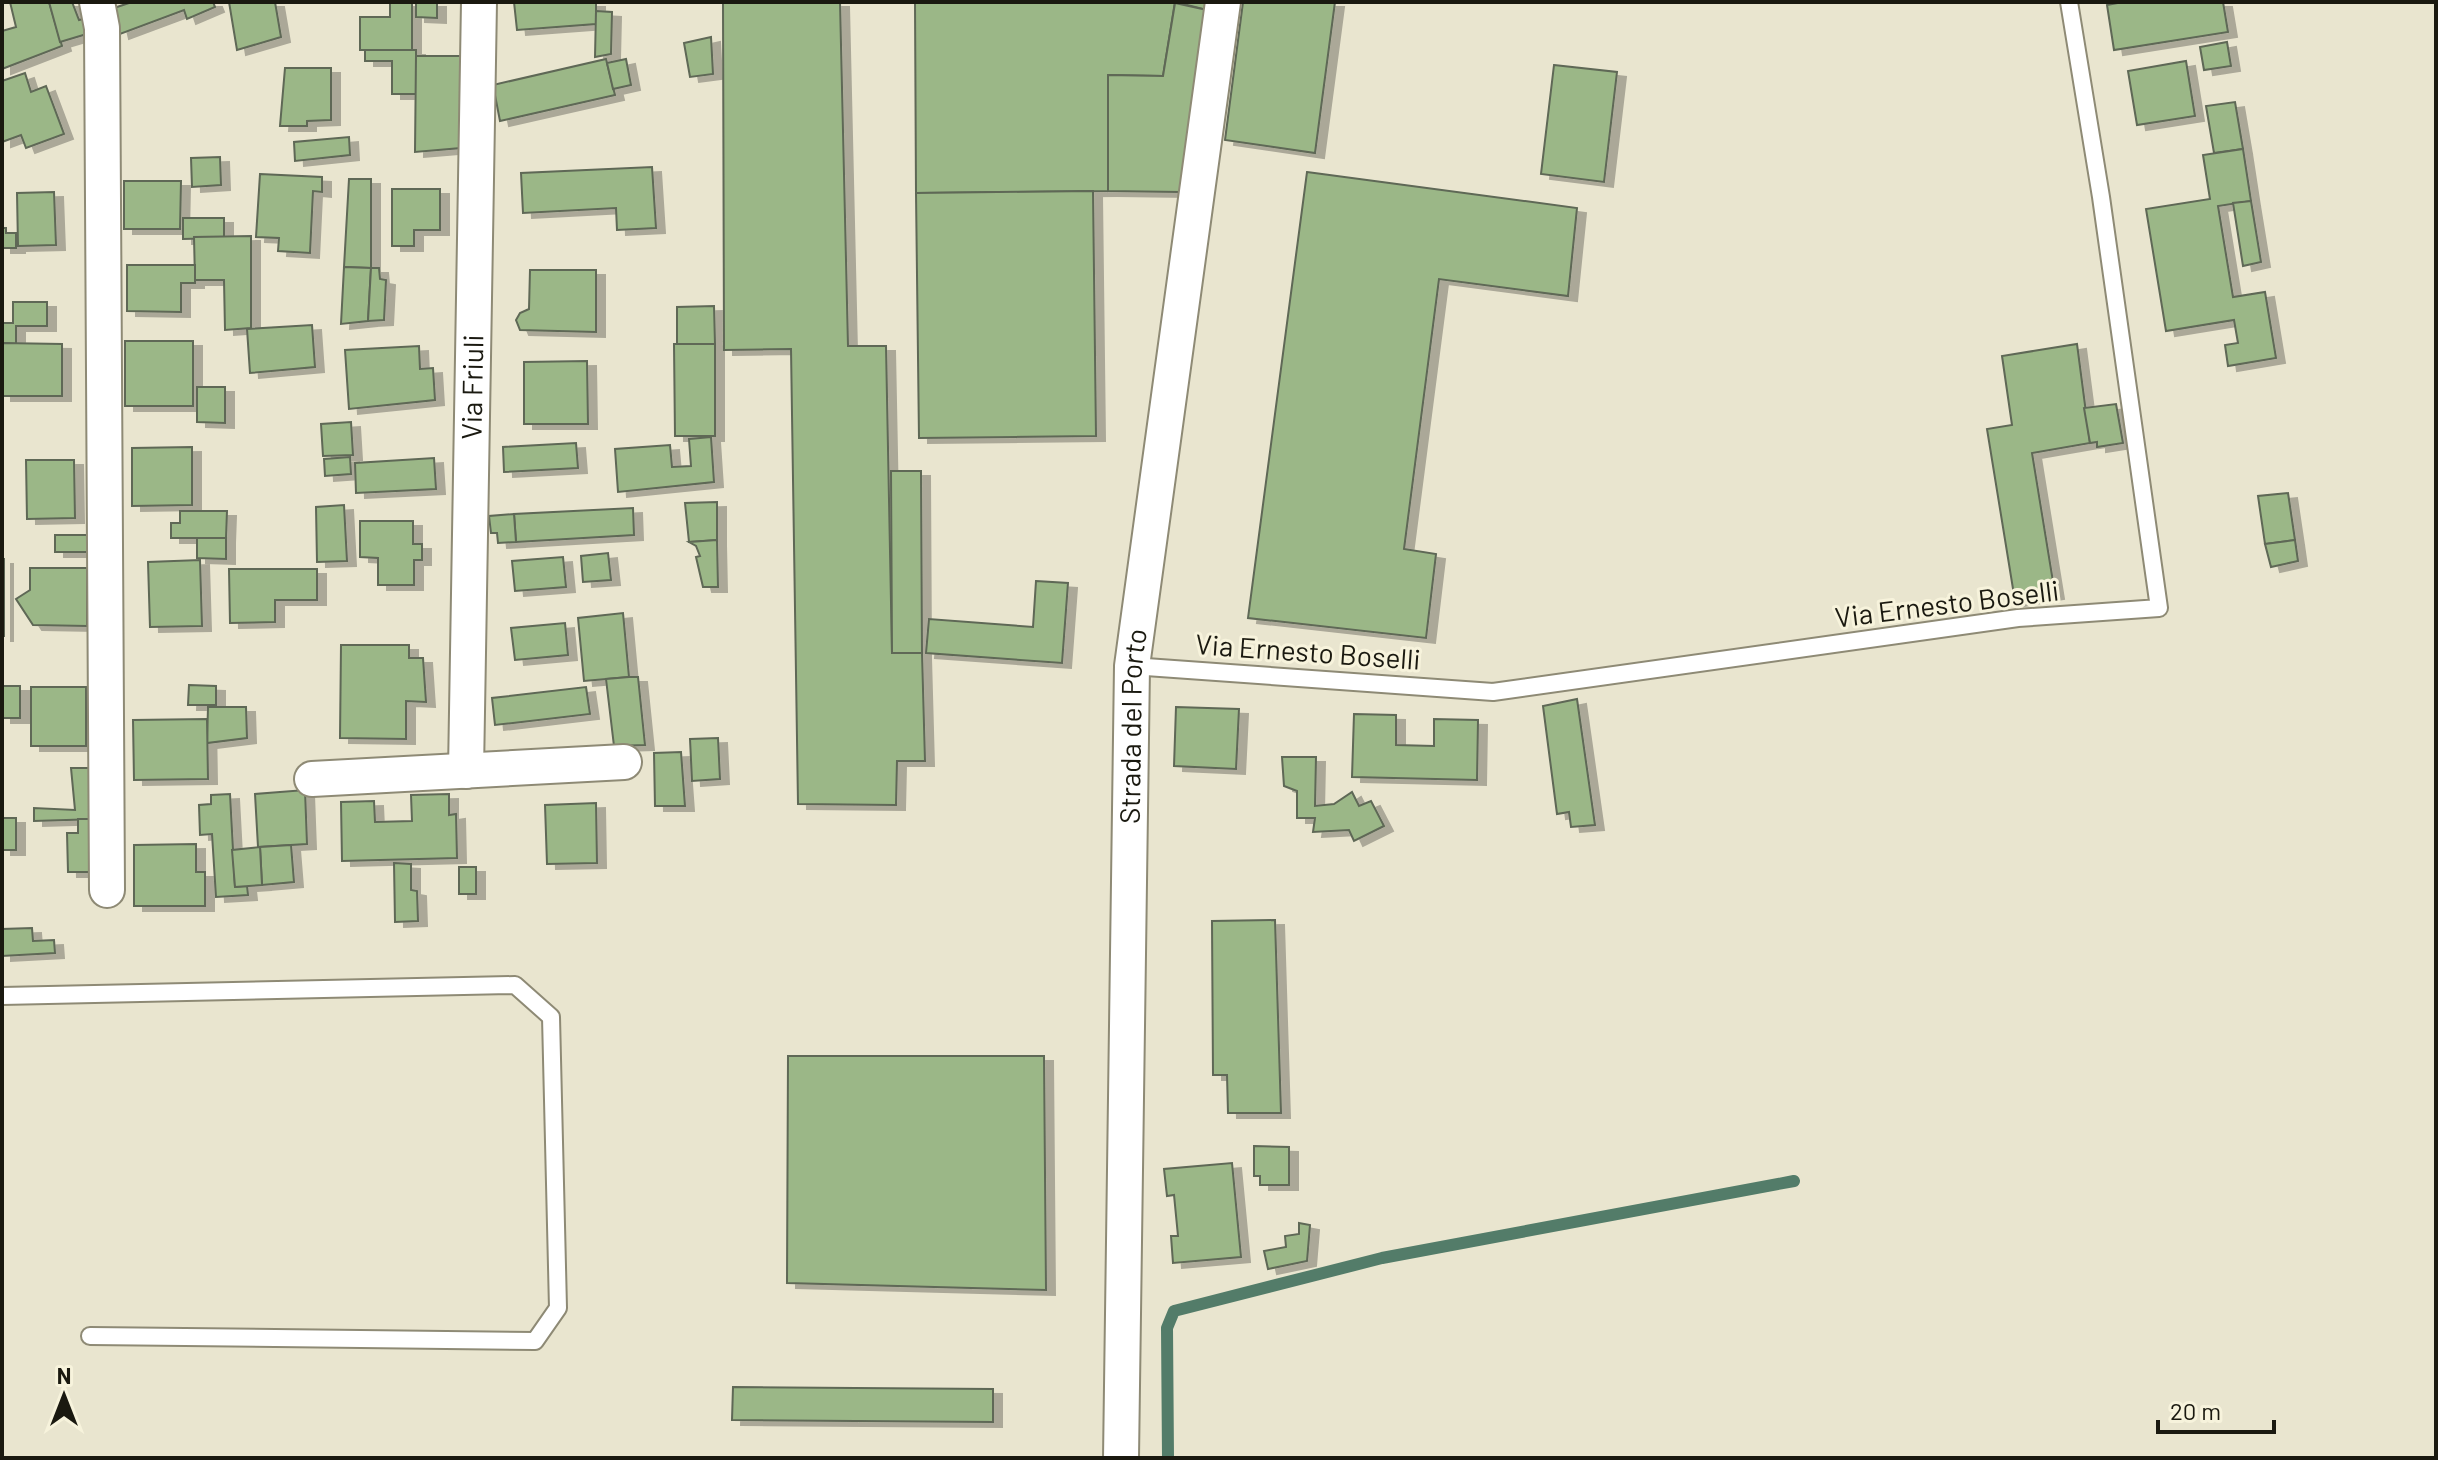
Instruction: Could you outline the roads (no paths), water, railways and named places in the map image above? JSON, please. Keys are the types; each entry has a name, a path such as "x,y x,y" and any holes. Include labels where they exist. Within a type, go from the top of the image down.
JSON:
{"street":[{"path":"97,2 102,44 107,890"},
{"name":"Via Friuli","path":"466,771 479,2"},
{"name":"Strada del Porto","path":"1121,1458 1132,666 1223,2"},
{"path":"312,779 624,762"}],"lane":[{"name":"Via Ernesto Boselli","path":"1132,666 1493,692 2018,618 2159,608 2103,213 2069,2"},
{"path":"2,996 515,985 551,1017 558,1308 535,1341 90,1336"}],"waterway":[{"path":"1168,1458 1167,1328 1174,1311 1382,1258 1794,1181"}]}
